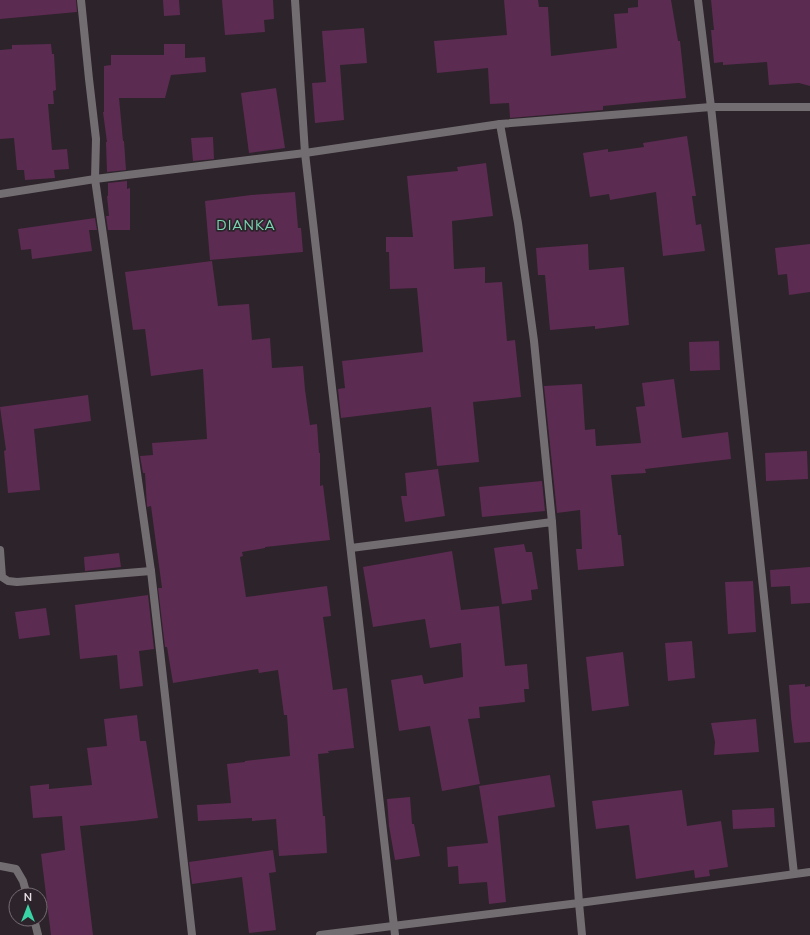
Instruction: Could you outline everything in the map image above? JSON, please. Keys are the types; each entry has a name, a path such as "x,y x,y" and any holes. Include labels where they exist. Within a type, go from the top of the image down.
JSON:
{"street":[{"path":"81,0 96,139 95,179 151,571 192,935"},
{"path":"295,0 305,153 394,931"},
{"path":"698,0 711,107 794,874"},
{"path":"0,194 95,179 305,153 500,124 711,107 810,107"},
{"path":"500,124 518,223 532,325 552,522 582,935"},
{"path":"351,548 552,522"},
{"path":"0,550 2,577 8,581 17,582 151,571"},
{"path":"0,866 16,869 24,881 25,887"},
{"path":"320,935 394,931 579,903 810,872"}],"building":[{"path":"0,0 76,0 77,12 0,19"},
{"path":"163,0 179,0 180,15 164,16"},
{"path":"222,0 273,0 274,19 264,20 265,32 225,35"},
{"path":"504,0 538,0 539,7 548,7 551,56 617,48 614,14 628,13 628,8 638,7 638,0 671,0 678,41 680,41 686,98 603,106 603,110 510,118 509,103 490,104 488,68 437,73 434,41 507,35"},
{"path":"711,0 810,0 810,86 799,83 769,85 767,62 723,65 723,62 714,63 711,30 714,30"},
{"path":"364,28 367,63 340,65 344,120 315,123 312,83 326,82 322,31"},
{"path":"51,44 52,54 54,54 56,90 53,91 54,104 48,104 52,150 67,149 69,169 54,170 55,178 25,180 24,170 17,170 14,138 0,139 0,50 12,49 12,45"},
{"path":"164,44 185,44 185,58 205,57 206,72 171,75 165,98 119,98 126,170 107,172 107,142 103,112 104,66 111,65 111,55 164,55"},
{"path":"276,88 285,148 249,153 241,93"},
{"path":"687,136 696,196 692,196 696,225 701,224 705,251 663,256 656,192 610,200 609,194 590,197 583,153 608,149 608,152 644,147 643,143"},
{"path":"213,137 214,159 193,161 191,138"},
{"path":"486,163 493,216 452,221 454,269 485,267 485,283 502,282 507,341 515,340 521,397 473,402 479,462 437,466 431,407 341,418 338,389 345,388 342,361 423,352 417,288 390,289 389,252 386,252 386,237 413,237 407,176 458,171 457,167"},
{"path":"127,181 127,189 130,188 130,230 108,230 106,216 109,216 107,196 108,183"},
{"path":"295,192 298,228 301,228 303,252 210,260 205,201 251,195"},
{"path":"95,218 97,230 89,230 92,251 32,259 31,249 21,250 18,229"},
{"path":"588,244 589,270 624,267 629,325 595,329 595,326 550,330 545,275 538,275 536,248"},
{"path":"810,244 810,292 789,295 787,274 778,275 775,248"},
{"path":"212,261 218,306 249,304 252,340 270,338 272,368 303,366 310,425 317,424 320,453 320,486 323,485 330,540 265,547 242,552 243,556 240,557 246,597 327,586 331,616 323,617 333,690 347,688 354,748 328,751 329,753 318,754 323,816 325,816 327,853 279,856 276,819 252,821 252,818 198,821 197,805 231,803 227,764 290,756 287,715 284,715 278,670 259,673 258,669 173,683 167,647 165,647 158,588 162,588 151,506 147,507 145,473 143,473 140,456 153,455 152,443 207,439 203,369 151,376 145,329 133,330 125,272"},
{"path":"719,341 720,370 690,371 689,342"},
{"path":"674,379 682,438 728,432 731,459 645,469 646,473 611,475 618,535 621,535 624,566 578,570 576,549 582,549 580,510 557,513 544,386 582,384 585,430 595,429 596,446 641,443 636,407 645,406 642,383"},
{"path":"88,395 91,421 34,429 40,490 8,493 4,451 6,450 0,407"},
{"path":"807,451 808,479 766,481 765,453"},
{"path":"438,469 445,516 405,522 401,496 407,496 405,473"},
{"path":"542,481 545,511 482,517 479,487"},
{"path":"524,544 526,552 532,552 538,589 531,590 532,600 502,604 494,548"},
{"path":"452,551 461,610 499,606 505,666 527,664 529,689 524,689 525,702 479,707 480,718 468,719 480,784 442,791 430,726 399,731 391,680 422,675 424,684 463,677 461,643 430,648 425,619 373,627 363,567"},
{"path":"119,553 121,567 85,571 84,557"},
{"path":"810,567 810,603 791,604 790,586 771,587 770,570"},
{"path":"753,581 756,632 728,634 725,582"},
{"path":"148,595 154,649 139,651 143,686 120,689 117,655 80,659 75,605"},
{"path":"46,608 50,635 19,639 15,612"},
{"path":"692,641 695,678 668,681 665,643"},
{"path":"623,652 629,706 592,711 586,657"},
{"path":"805,684 805,687 810,686 810,742 794,743 789,685"},
{"path":"137,715 140,741 146,741 158,818 80,826 93,935 51,935 48,911 48,887 45,887 41,854 65,850 62,816 33,818 30,786 49,784 49,789 92,785 87,748 107,746 104,719"},
{"path":"756,719 759,752 714,755 715,742 711,723"},
{"path":"550,775 555,807 498,816 506,902 489,904 487,882 459,884 458,866 448,867 447,847 488,843 479,786"},
{"path":"682,790 687,826 721,821 728,867 709,870 710,876 695,878 694,870 636,879 629,825 596,829 592,801"},
{"path":"410,797 412,824 414,824 420,856 395,860 389,826 387,799"},
{"path":"774,808 775,827 733,829 732,810"},
{"path":"273,850 276,872 269,873 276,930 249,933 242,877 192,884 189,862"}],"district":[{"name":"DIANKA","path":"246,225"}]}
